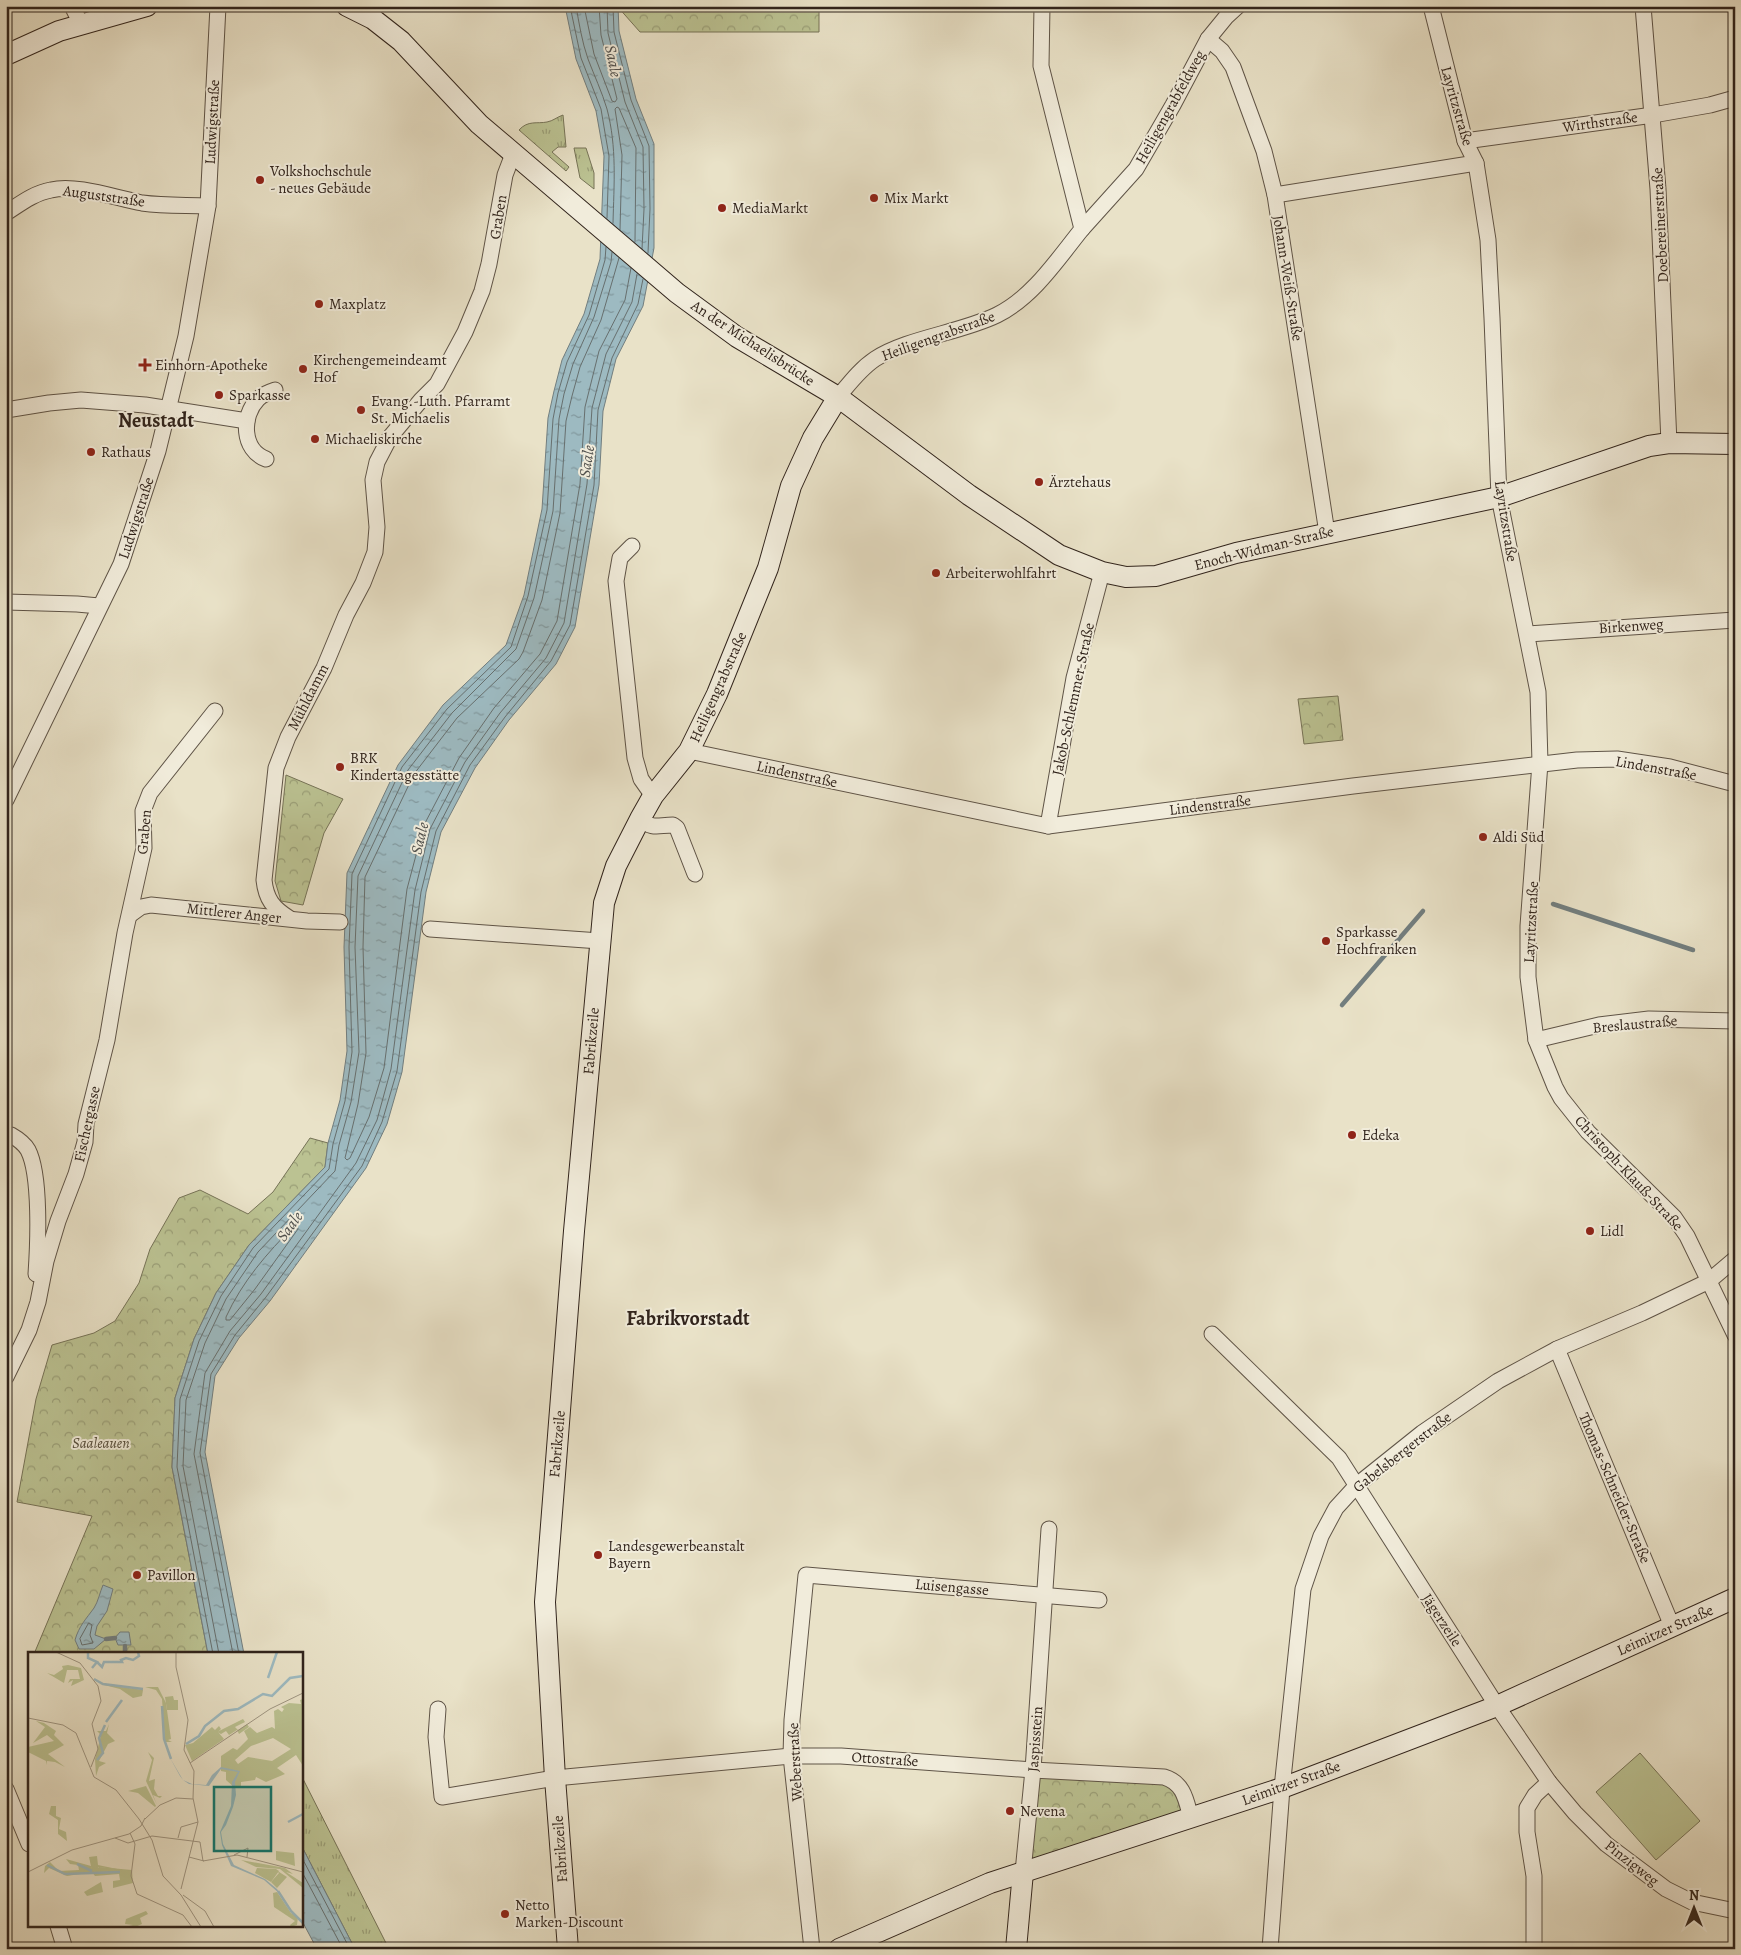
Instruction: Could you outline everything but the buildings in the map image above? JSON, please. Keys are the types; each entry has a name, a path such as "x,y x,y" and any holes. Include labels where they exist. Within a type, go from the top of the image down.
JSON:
{"street":[{"path":"72,6 81,24"},
{"path":"6,55 36,40 81,24 147,6"},
{"name":"Ludwigstraße","path":"6,800 121,564 158,451 186,336 208,206 218,6"},
{"path":"347,6 373,19 401,41 479,124 513,154"},
{"path":"1042,6 1041,66 1082,229"},
{"name":"Heiligengrabfeldweg","path":"1082,229 1136,169 1208,39 1238,6"},
{"name":"Layritzstraße","path":"1431,6 1465,141 1476,163 1488,240 1499,497 1528,634 1538,692 1540,763 1528,926 1530,996 1536,1040"},
{"name":"Doebereinerstraße","path":"1643,6 1659,198 1669,443"},
{"name":"Johann-Weiß-Straße","path":"1208,39 1222,51 1233,66 1264,151 1275,195 1327,532"},
{"name":"Wirthstraße","path":"1465,141 1653,115 1710,105 1735,98"},
{"name":"An der Michaelisbrücke","path":"513,154 678,293 737,336 838,397"},
{"name":"Graben","path":"374,472 384,446 420,400 437,384 465,332 482,291 489,264 505,175 513,154"},
{"path":"1275,195 1476,163"},
{"name":"Auguststraße","path":"6,214 32,198 50,190 59,189 79,190 145,203 208,206"},
{"name":"Heiligengrabstraße","path":"600,941 607,890 616,866 653,796 689,752 717,694 768,568 791,486 813,438 838,397 864,368 886,353 971,326 998,314 1022,299 1054,265 1082,229"},
{"path":"266,459 255,453 249,444 246,431 247,421 252,407 258,399 265,393 275,390"},
{"name":"Enoch-Widman-Straße","path":"838,397 969,495 1060,556 1102,572 1126,577 1156,576 1236,553 1327,532 1499,497 1649,446 1669,443 1735,444"},
{"path":"6,410 81,400 167,408 247,421"},
{"name":"Mühldamm","path":"289,918 277,911 270,903 265,889 264,880 273,780 288,737 324,668 375,552 377,527 373,489 374,472"},
{"path":"632,546 620,558 616,581 635,758 641,779 653,796"},
{"name":"Jakob-Schlemmer-Straße","path":"1048,826 1074,678 1102,572"},
{"path":"6,602 99,606"},
{"name":"Birkenweg","path":"1528,634 1735,620"},
{"name":"Graben","path":"130,915 144,848 143,811 150,793 215,711"},
{"name":"Lindenstraße","path":"689,752 1048,826 1540,763 1617,759 1670,767 1735,784"},
{"path":"640,819 644,823 655,827 673,825 677,828 695,874"},
{"name":"Mittlerer Anger","path":"130,915 141,907 150,905 308,921 340,922"},
{"name":"Fischergasse","path":"6,1377 29,1330 38,1302 46,1260 85,1142 86,1124 107,1040 125,933 130,915"},
{"path":"430,929 600,941"},
{"name":"Fabrikzeile","path":"568,1949 554,1778 545,1602 574,1231 600,941"},
{"name":"Breslaustraße","path":"1536,1040 1599,1025 1649,1019 1735,1021"},
{"name":"Christoph-Klauß-Straße","path":"1536,1040 1554,1087 1561,1098 1588,1132 1674,1217 1687,1236 1735,1335"},
{"name":"Fischergasse","path":"11,1135 23,1143 27,1149 34,1172 38,1225 34,1299 29,1330"},
{"name":"Gabelsbergerstraße","path":"1270,1949 1282,1788 1303,1589 1321,1536 1336,1508 1357,1485 1422,1433 1490,1386 1557,1350 1709,1281 1735,1259"},
{"name":"Jägerzeile","path":"1212,1334 1339,1458 1497,1706 1550,1782"},
{"name":"Thomas-Schneider-Straße","path":"1557,1350 1672,1626"},
{"name":"Jaspisstein","path":"1016,1949 1033,1770 1049,1529"},
{"name":"Luisengasse","path":"806,1575 1099,1600"},
{"name":"Weberstraße","path":"806,1575 792,1720 791,1756 812,1949"},
{"name":"Leimitzer Straße","path":"839,1949 990,1883 1282,1788 1497,1706 1735,1598"},
{"name":"Ottostraße","path":"438,1709 436,1737 442,1797 554,1778 791,1756 841,1756 1033,1770 1164,1777 1180,1786 1186,1799 1190,1818"},
{"path":"1534,1949 1534,1876 1526,1832 1527,1808 1535,1795 1550,1782"},
{"name":"Pinzigweg","path":"1550,1782 1575,1813 1606,1844 1666,1889 1692,1902 1735,1911"},
{"path":"6,1789 28,1842"},
{"path":"59,1928 65,1949"}],"green space":[{"path":"617,6 819,6 819,32 640,32"},
{"path":"563,115 566,147 558,147 552,152 569,167 566,171 519,130 526,125 543,123"},
{"path":"574,148 586,148 594,173 594,189 580,178"},
{"path":"1338,696 1343,740 1304,744 1298,699"},
{"path":"286,775 343,799 324,833 303,905 281,901 275,881"},
{"name":"Saaleauen","path":"310,1138 328,1143 325,1167 249,1245 216,1293 194,1339 175,1398 172,1467 208,1652 35,1652 92,1516 17,1502 36,1399 52,1345 94,1333 115,1321 139,1283 150,1249 179,1198 200,1190 248,1214 273,1192"},
{"path":"1640,1753 1700,1821 1656,1860 1596,1792"},
{"path":"1034,1772 1156,1777 1174,1787 1189,1816 1025,1872"},
{"path":"302,1777 389,1949 355,1949 302,1847"}],"water":[{"name":"Saale","path":"565,6 618,6 619,31 636,99 654,144 654,248 643,306 616,359 603,411 599,485 575,627 556,664 509,720 475,768 441,832 426,892 402,1072 387,1124 366,1168 270,1301 239,1338 215,1376 205,1452 244,1652 208,1652 172,1467 175,1398 194,1339 216,1293 249,1245 325,1167 328,1143 340,1100 347,1051 344,947 347,873 398,765 443,705 506,645 524,595 542,509 548,418 554,391 562,360 584,314 600,259 604,156 596,111 576,59"},
{"path":"103,1585 113,1589 107,1611 97,1626 95,1635 106,1639 94,1649 79,1649 75,1640 83,1623 95,1606"},
{"path":"120,1632 129,1632 131,1645 118,1645 115,1638"},
{"path":"302,1847 355,1949 317,1949 302,1921"}],"waterway":[{"path":"1553,904 1693,950"},
{"path":"1342,1005 1423,911"},
{"path":"106,1639 115,1638"},
{"path":"125,1646 125,1652"}],"place":[{"name":"Volkshochschule - neues Gebäude","path":"260,180"},
{"name":"Mix Markt","path":"874,198"},
{"name":"MediaMarkt","path":"722,208"},
{"name":"Maxplatz","path":"319,304"},
{"name":"Einhorn-Apotheke","path":"145,365"},
{"name":"Kirchengemeindeamt Hof","path":"303,369"},
{"name":"Sparkasse","path":"219,395"},
{"name":"Evang.-Luth. Pfarramt St. Michaelis","path":"361,410"},
{"name":"Michaeliskirche","path":"315,439"},
{"name":"Rathaus","path":"91,452"},
{"name":"Ärztehaus","path":"1039,482"},
{"name":"Arbeiterwohlfahrt","path":"936,573"},
{"name":"BRK Kindertagesstätte","path":"340,767"},
{"name":"Aldi Süd","path":"1483,837"},
{"name":"Sparkasse Hochfranken","path":"1326,941"},
{"name":"Edeka","path":"1352,1135"},
{"name":"Lidl","path":"1590,1231"},
{"name":"Landesgewerbeanstalt Bayern","path":"598,1555"},
{"name":"Pavillon","path":"137,1575"},
{"name":"Nevena","path":"1010,1811"},
{"name":"Netto Marken-Discount","path":"505,1914"}],"district":[{"name":"Neustadt","path":"156,420"},
{"name":"Fabrikvorstadt","path":"688,1318"}]}
